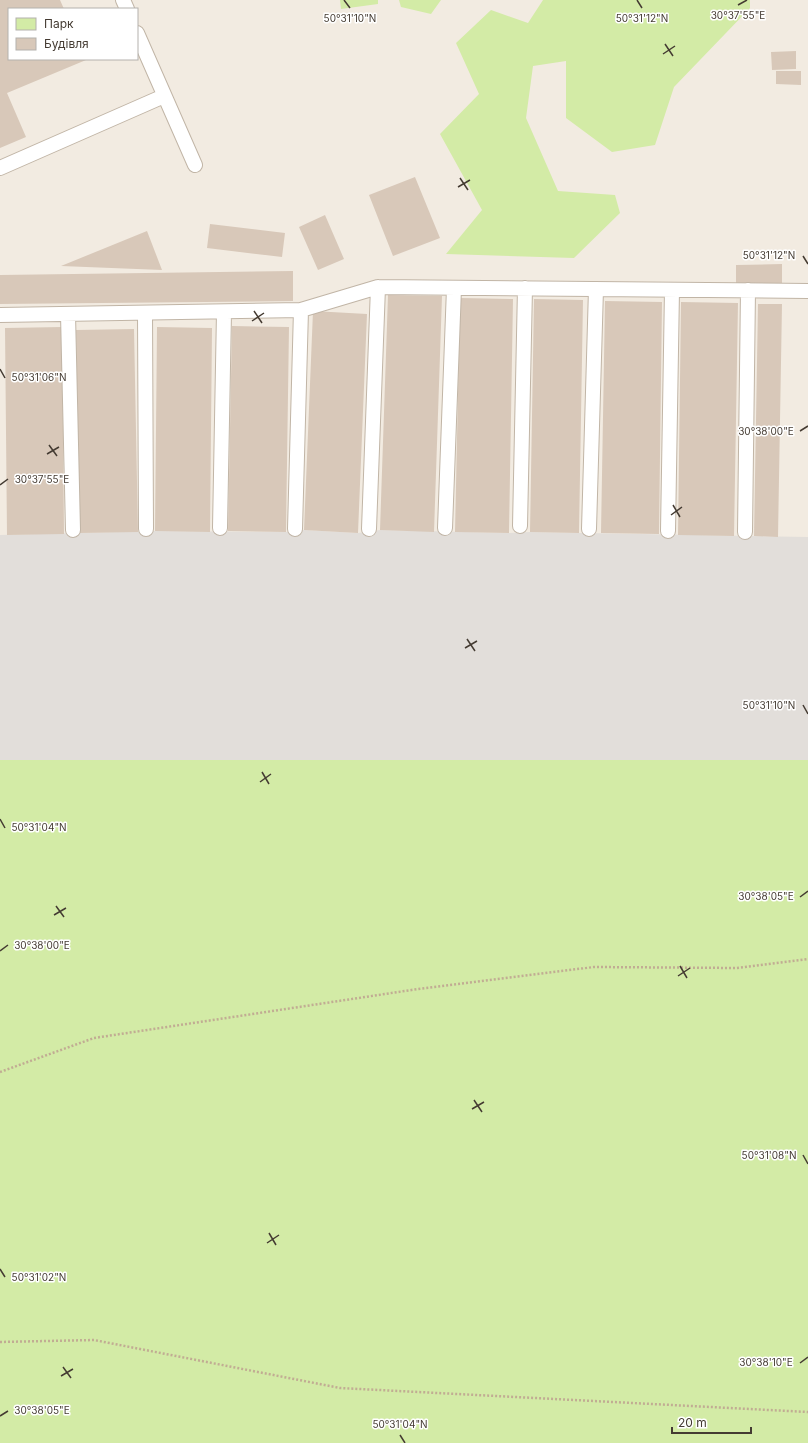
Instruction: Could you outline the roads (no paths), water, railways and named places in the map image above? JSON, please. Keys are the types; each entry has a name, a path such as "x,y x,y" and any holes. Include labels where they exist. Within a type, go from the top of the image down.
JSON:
{"lane":[{"path":"138,35 195,165"},
{"path":"0,168 164,96"},
{"path":"369,528 378,287"},
{"path":"0,315 301,310 378,287 808,291"},
{"path":"446,528 454,288"},
{"path":"520,526 525,288"},
{"path":"589,529 596,289"},
{"path":"668,530 672,290"},
{"path":"745,532 748,290"},
{"path":"295,529 301,310"},
{"path":"220,528 224,312"},
{"path":"145,313 146,529"},
{"path":"68,314 73,530"}]}
